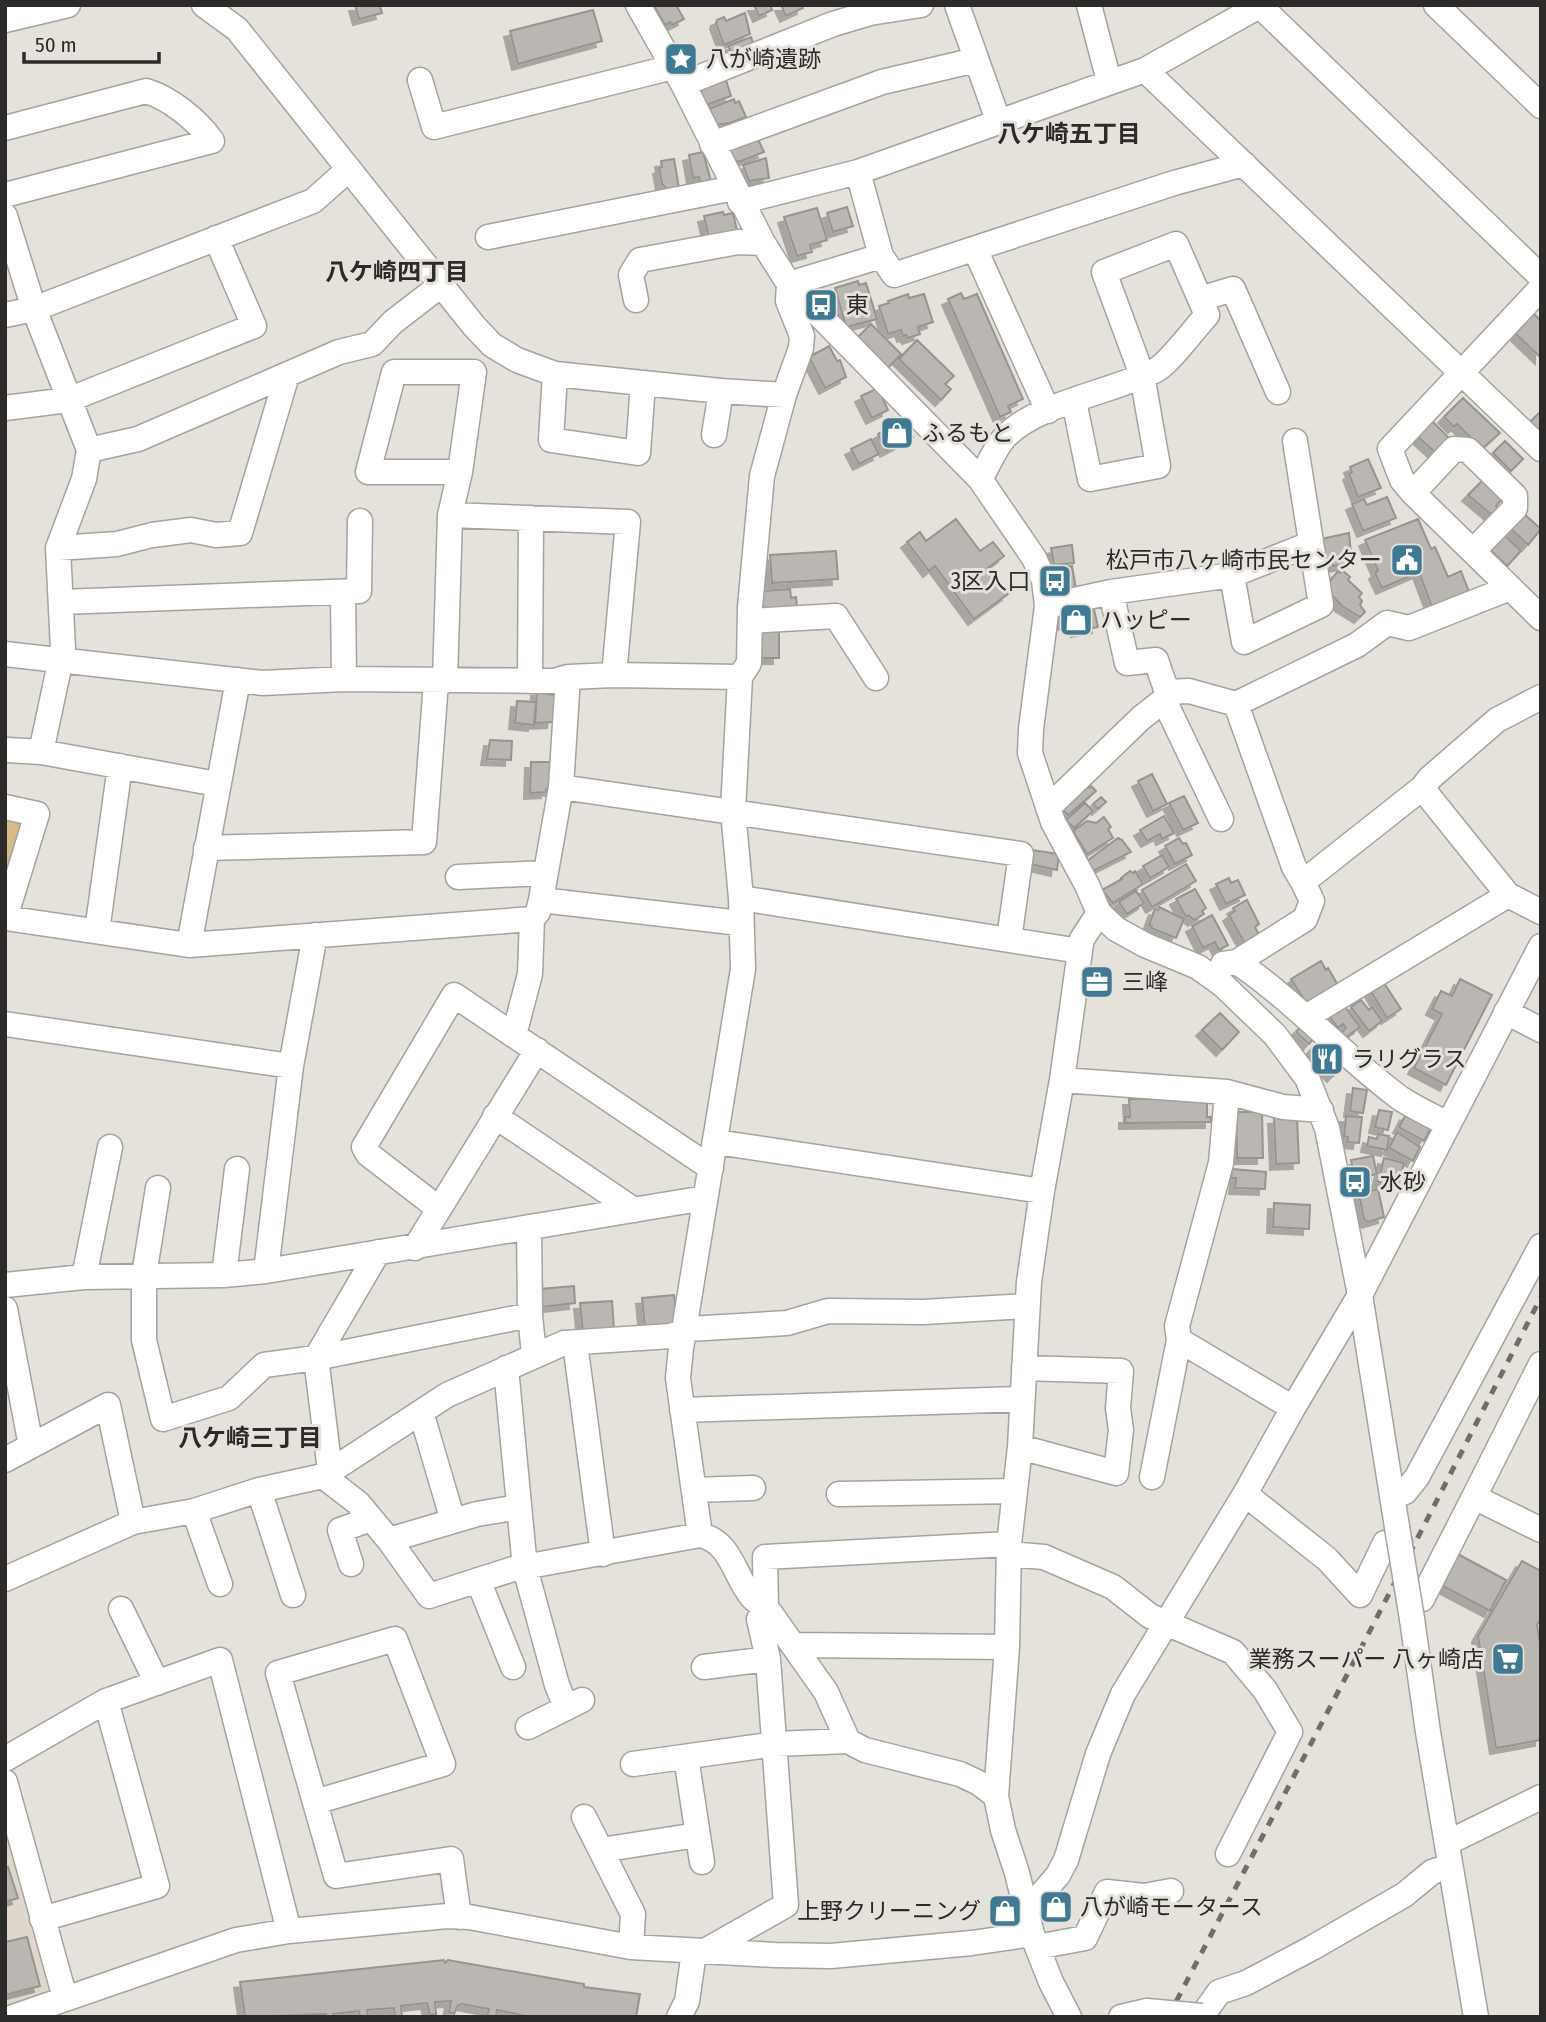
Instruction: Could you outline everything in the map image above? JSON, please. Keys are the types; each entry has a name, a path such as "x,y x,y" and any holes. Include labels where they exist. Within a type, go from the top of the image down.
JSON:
{"street":[{"path":"12,14 68,5"},
{"path":"204,5 237,29 492,345 517,360 555,374 784,395"},
{"path":"638,5 678,75 737,195 789,284 980,479 1034,558 1044,580 1046,606 1030,753 1048,808 1099,913 1116,929 1145,945 1198,967 1223,985 1275,1035 1307,1078 1321,1110 1327,1128 1360,1295 1476,2017"},
{"path":"420,80 434,127 678,75 870,13 921,5"},
{"path":"957,5 998,120"},
{"path":"1089,5 1109,81"},
{"path":"1436,5 1541,106"},
{"path":"488,237 858,172 998,120 1145,70 1260,6 1541,277"},
{"path":"712,144 882,82 976,60"},
{"path":"1145,70 1541,449"},
{"path":"5,128 146,91 161,96 206,132 212,141 5,195"},
{"path":"858,172 881,256 894,275 1174,183 1244,164"},
{"path":"5,315 34,309 313,201 349,169"},
{"path":"5,216 34,309 89,450 84,479 58,548 63,649 41,752"},
{"path":"5,408 68,400 254,326 216,238"},
{"path":"636,300 631,275 640,260 738,242 763,243"},
{"path":"980,479 1004,438 1029,418 1142,375 1159,369 1207,315 1176,244 1104,272 1142,375 1158,466 1090,479 1074,401"},
{"path":"975,249 1048,411"},
{"path":"789,284 881,256"},
{"path":"700,1535 678,1378 743,969 733,811 740,677 749,663 762,476 784,395 801,348 802,336 788,301 789,284"},
{"path":"89,450 138,439 340,352 372,344 393,322 441,285"},
{"path":"1541,288 1390,449 1402,480 1413,493 1541,618"},
{"path":"1200,299 1233,289 1278,392"},
{"path":"206,848 424,842 440,681 450,515 460,472 474,372 394,372 368,472 460,472"},
{"path":"555,374 551,440 638,453 643,383"},
{"path":"58,548 117,544 152,535 191,530 216,535 240,533 287,375"},
{"path":"714,435 721,391"},
{"path":"1231,575 1244,642 1321,605 1295,441"},
{"path":"1413,493 1454,449 1468,450 1487,468 1515,496 1515,508 1473,551"},
{"path":"450,515 628,522 614,675"},
{"path":"530,681 531,518"},
{"path":"61,602 359,592 360,521"},
{"path":"1046,606 1111,592 1231,575 1310,544"},
{"path":"1048,808 1166,696 1189,691 1236,704 1357,645 1387,623 1409,628 1510,589"},
{"path":"1111,592 1127,663 1156,660 1166,696 1221,819"},
{"path":"342,594 344,679"},
{"path":"750,621 836,616 876,678"},
{"path":"5,654 59,662 263,682 344,679 554,681 568,677 614,675 740,677"},
{"path":"514,1035 520,1022 530,974 536,909 562,787 568,677"},
{"path":"189,945 238,680"},
{"path":"1303,882 1422,789 1430,778 1496,720 1541,697"},
{"path":"1198,967 1237,962 1305,919 1312,901 1294,867 1236,704"},
{"path":"8,750 41,752 217,784"},
{"path":"97,931 120,766"},
{"path":"562,787 1021,854 1009,939"},
{"path":"1422,789 1508,895 1541,912"},
{"path":"5,807 37,814 5,918 189,945 315,935 536,909 741,910 1009,939 1080,951"},
{"path":"458,877 545,873"},
{"path":"1306,1017 1508,895"},
{"path":"1069,2017 1051,1983 1032,1931 996,1796 1007,1647 1009,1549 1020,1447 1027,1306 1042,1191 1062,1080 1082,939 1099,913"},
{"path":"266,1271 291,1066 315,935"},
{"path":"1032,1931 1066,1860 1098,1754 1123,1694 1245,1494 1360,1295 1541,946"},
{"path":"1237,962 1266,982 1347,1056 1403,1100 1448,1124"},
{"path":"438,1208 368,1154 364,1147 454,995 711,1168"},
{"path":"1506,1012 1541,1030"},
{"path":"5,1024 291,1066"},
{"path":"415,1248 537,1050"},
{"path":"1062,1080 1227,1091 1283,1107 1321,1110"},
{"path":"1152,1477 1179,1340 1177,1326 1222,1163 1227,1091"},
{"path":"495,1116 634,1210"},
{"path":"716,1142 1042,1191"},
{"path":"84,1277 110,1147"},
{"path":"224,1275 237,1169"},
{"path":"158,1188 144,1275 144,1340 163,1419 229,1398 264,1365 530,1315"},
{"path":"5,1285 84,1277 224,1275 266,1271 705,1198"},
{"path":"530,1227 530,1315 534,1355"},
{"path":"1392,1497 1405,1492 1417,1477 1541,1246"},
{"path":"378,1252 316,1357 326,1473 358,1503 389,1540 429,1596 513,1569 700,1535 710,1537 726,1551 753,1598 766,1606 795,1645 826,1692 848,1741"},
{"path":"5,1579 133,1522 194,1511 259,1490 326,1473 447,1395 564,1343 671,1336 689,1329 787,1322 828,1311 923,1312 1027,1306"},
{"path":"5,1309 31,1446"},
{"path":"1179,1340 1293,1408"},
{"path":"575,1343 603,1554"},
{"path":"1410,1609 1422,1599 1541,1364"},
{"path":"506,1368 525,1568 557,1685 574,1704 528,1727"},
{"path":"1020,1447 1116,1473 1121,1430 1118,1408 1121,1371 1024,1368"},
{"path":"682,1410 1022,1399"},
{"path":"5,1460 108,1405 133,1522"},
{"path":"421,1412 453,1521"},
{"path":"694,1490 753,1488"},
{"path":"259,1490 293,1595"},
{"path":"839,1494 1015,1491"},
{"path":"1245,1494 1327,1559 1360,1595 1385,1544 1399,1535"},
{"path":"1474,1497 1541,1530"},
{"path":"389,1540 477,1514 519,1507"},
{"path":"194,1511 220,1584"},
{"path":"351,1564 340,1530 371,1519"},
{"path":"680,2017 699,1952 786,1905 768,1659 759,1619 766,1606 765,1557 1009,1549 1044,1558 1113,1587 1150,1616 1233,1652 1265,1690 1290,1732 1228,1854"},
{"path":"478,1580 513,1667"},
{"path":"121,1609 157,1683"},
{"path":"315,1802 443,1764 395,1639 278,1673 315,1802 337,1876 451,1859 459,1917"},
{"path":"795,1645 1007,1647"},
{"path":"704,1667 768,1659"},
{"path":"5,1759 106,1702 220,1660 262,1816 289,1931"},
{"path":"42,1919 157,1886 106,1702"},
{"path":"633,1764 775,1744 848,1741 865,1750 960,1774 979,1783 996,1796"},
{"path":"686,1757 702,1863"},
{"path":"5,1782 65,1998"},
{"path":"1121,2017 1147,2011 1203,2016 1219,1992 1246,1983 1404,1895 1448,1855 1541,1797"},
{"path":"584,1817 632,1914 631,1947"},
{"path":"601,1850 697,1835"},
{"path":"13,2017 223,1944 289,1931 459,1917 631,1947 831,1956 972,1943 1032,1931 1085,1938 1107,1892 1144,1896 1171,1891"}],"shaded area":[{"path":"5,818 22,821 5,876"},
{"path":"5,1804 52,1994 5,2007"}],"building":[{"path":"355,5 383,5 380,6 382,13 359,19"},
{"path":"676,5 684,19 672,25 670,22 665,25 654,6"},
{"path":"754,5 774,5 772,10 759,16"},
{"path":"781,5 802,5 803,8 786,16"},
{"path":"593,10 602,41 518,64 510,31"},
{"path":"745,13 750,34 724,45 717,20 724,17 726,21"},
{"path":"751,37 753,43 731,52 728,46"},
{"path":"725,77 731,96 706,105 699,87"},
{"path":"734,99 735,103 739,101 746,117 715,125 709,109"},
{"path":"756,135 764,152 741,161 733,161 728,148"},
{"path":"703,152 711,181 700,183 699,177 693,178 689,155"},
{"path":"766,158 769,178 749,181 743,165"},
{"path":"674,159 679,188 668,190 662,184 659,168 662,167 661,161"},
{"path":"847,207 853,226 833,232 827,213"},
{"path":"817,208 827,240 810,245 812,252 797,256 784,217"},
{"path":"723,212 724,215 733,213 737,231 709,238 704,216"},
{"path":"858,281 859,285 866,283 877,319 846,327 835,288"},
{"path":"961,293 964,299 977,294 1023,399 1008,406 1011,412 1000,417 948,299"},
{"path":"908,294 909,298 924,294 933,322 918,327 920,334 908,338 903,336 901,330 888,334 879,306"},
{"path":"1532,312 1541,321 1541,358 1513,331"},
{"path":"871,324 901,354 887,369 857,338"},
{"path":"917,340 954,376 945,384 951,389 941,400 899,359"},
{"path":"829,346 837,361 840,360 846,377 825,388 809,357"},
{"path":"878,388 888,410 872,418 861,396"},
{"path":"1463,398 1500,433 1482,449 1457,424 1454,427 1444,417"},
{"path":"1541,411 1541,434 1530,422"},
{"path":"1432,421 1450,439 1436,453 1417,436"},
{"path":"907,424 913,437 886,451 878,434 891,427 893,432"},
{"path":"871,439 879,454 859,464 851,449"},
{"path":"1505,441 1523,459 1511,471 1493,453"},
{"path":"1368,459 1381,488 1358,497 1349,474 1352,472 1350,467"},
{"path":"1485,478 1502,499 1496,506 1500,510 1493,516 1468,495"},
{"path":"1387,497 1396,518 1363,531 1352,504 1364,499 1367,505"},
{"path":"1522,512 1541,529 1528,545 1508,526"},
{"path":"956,519 980,551 993,542 1004,556 988,568 1008,594 974,619 935,566 929,571 907,542 920,532 926,541"},
{"name":"松戸市八ヶ崎市民センター","path":"1418,519 1431,549 1435,547 1448,577 1461,571 1469,592 1432,607 1419,572 1382,588 1365,540"},
{"path":"1501,532 1521,551 1507,566 1487,547"},
{"path":"1349,533 1352,563 1333,566 1331,557 1324,558 1321,539"},
{"path":"1072,545 1074,563 1054,565 1051,548"},
{"path":"836,551 838,579 772,583 770,555"},
{"path":"1072,566 1076,589 1062,591 1062,587 1056,588 1053,569"},
{"path":"1342,570 1362,593 1359,597 1362,601 1360,605 1365,612 1360,617 1342,606 1325,588 1338,571 1340,573"},
{"path":"790,589 791,598 796,597 797,608 764,611 762,591"},
{"path":"1093,605 1098,627 1077,631 1077,628 1072,629 1071,622 1063,624 1061,613"},
{"path":"759,632 779,632 779,658 760,658"},
{"path":"537,690 546,690 546,694 557,695 553,722 535,723"},
{"path":"517,701 536,702 534,725 515,723"},
{"path":"490,740 512,741 511,760 487,759"},
{"path":"531,762 553,762 552,790 530,793"},
{"path":"1152,774 1167,804 1153,811 1138,781"},
{"path":"1085,783 1088,788 1091,786 1096,791 1068,815 1059,806"},
{"path":"1184,796 1198,823 1183,830 1169,803"},
{"path":"1101,797 1106,802 1098,809 1093,804"},
{"path":"1085,803 1093,811 1074,828 1066,820"},
{"path":"1164,816 1174,833 1162,839 1160,834 1147,841 1140,830"},
{"path":"1104,817 1111,827 1108,829 1113,838 1087,854 1073,831 1087,821 1096,823"},
{"path":"1118,838 1131,852 1093,871 1087,861"},
{"path":"1179,838 1183,844 1186,843 1192,855 1175,864 1165,846"},
{"path":"1032,850 1059,854 1057,870 1030,864"},
{"path":"1162,855 1169,867 1150,878 1143,866"},
{"path":"1186,864 1196,881 1152,907 1142,890"},
{"path":"1130,871 1135,871 1143,884 1113,903 1102,890 1122,879"},
{"path":"1229,878 1231,883 1238,880 1245,895 1226,904 1216,884"},
{"path":"1195,889 1206,908 1202,911 1204,914 1194,920 1188,915 1186,917 1176,899"},
{"path":"1136,891 1144,903 1127,914 1119,902"},
{"path":"1247,900 1259,924 1255,927 1259,935 1245,944 1229,915 1235,911 1233,908"},
{"path":"1159,907 1184,919 1176,938 1149,925 1155,909 1158,910"},
{"path":"1212,915 1228,945 1219,950 1215,942 1203,948 1192,926"},
{"path":"1321,961 1339,987 1311,1003 1305,1001 1291,979"},
{"path":"1460,979 1492,995 1446,1085 1414,1068 1442,1014 1432,1009 1441,991 1452,996"},
{"path":"1382,980 1401,1009 1387,1018 1369,988"},
{"path":"1361,1000 1369,1010 1372,1007 1382,1021 1369,1031 1351,1007"},
{"path":"1345,1007 1360,1027 1345,1038 1341,1033 1346,1028 1343,1024 1338,1028 1330,1017"},
{"path":"1220,1013 1239,1032 1222,1050 1202,1030"},
{"path":"1300,1027 1313,1039 1309,1044 1296,1032"},
{"path":"1319,1041 1343,1065 1333,1076 1317,1060 1320,1056 1312,1049"},
{"path":"1353,1088 1367,1090 1363,1113 1350,1111"},
{"path":"1129,1099 1207,1099 1207,1117 1211,1117 1211,1122 1125,1123 1125,1117 1130,1117"},
{"path":"1379,1110 1392,1112 1388,1130 1375,1127"},
{"path":"1236,1112 1262,1112 1263,1158 1237,1158"},
{"path":"1406,1114 1431,1128 1424,1141 1399,1127"},
{"path":"1346,1116 1362,1117 1359,1143 1347,1142 1348,1137 1344,1136"},
{"path":"1297,1117 1299,1163 1276,1164 1274,1118"},
{"path":"1397,1132 1420,1147 1413,1161 1389,1148"},
{"path":"1378,1134 1389,1136 1387,1150 1367,1146 1369,1137 1377,1139"},
{"path":"1373,1156 1377,1174 1355,1179 1351,1160"},
{"path":"1384,1158 1404,1163 1398,1187 1378,1182"},
{"path":"1232,1169 1266,1172 1265,1189 1235,1188 1236,1178 1231,1178"},
{"path":"1378,1189 1384,1217 1368,1222 1364,1219 1359,1194"},
{"path":"1274,1203 1310,1205 1309,1229 1273,1227"},
{"path":"574,1286 575,1303 542,1307 540,1289"},
{"path":"674,1295 677,1324 645,1328 642,1298"},
{"path":"612,1301 614,1330 583,1333 580,1303"},
{"path":"1454,1552 1506,1580 1490,1611 1437,1583"},
{"path":"1522,1561 1541,1571 1541,1618 1537,1625 1541,1649 1541,1740 1496,1748 1478,1636"},
{"path":"8,1867 18,1898 5,1902 5,1868"},
{"path":"27,1937 40,1986 5,1995 5,1942"},
{"path":"444,1960 445,1963 448,1960 584,1984 584,1987 640,1994 636,2017 530,2017 497,2010 496,2017 487,2017 489,2009 462,2004 458,2005 454,2014 449,2012 451,2001 435,2002 436,2014 430,2015 427,2003 401,2006 402,2017 395,2017 394,2008 367,2010 368,2017 360,2017 359,2011 333,2014 334,2017 326,2017 326,2014 245,2017 240,1982"}],"railway":[{"path":"1168,2017 1541,1297"}],"place":[{"name":"八が崎遺跡","path":"681,59"},
{"name":"東","path":"821,305"},
{"name":"ふるもと","path":"897,433"},
{"name":"松戸市八ヶ崎市民センター","path":"1407,560"},
{"name":"3区入口","path":"1055,581"},
{"name":"ハッピー","path":"1076,620"},
{"name":"三峰","path":"1097,982"},
{"name":"ラリグラス","path":"1327,1059"},
{"name":"水砂","path":"1355,1182"},
{"name":"業務スーパー 八ヶ崎店","path":"1508,1659"},
{"name":"八が崎モータース","path":"1056,1907"},
{"name":"上野クリーニング","path":"1005,1911"}],"district":[{"name":"八ケ崎五丁目","path":"1069,134"},
{"name":"八ケ崎四丁目","path":"397,272"},
{"name":"八ケ崎三丁目","path":"250,1438"}]}
